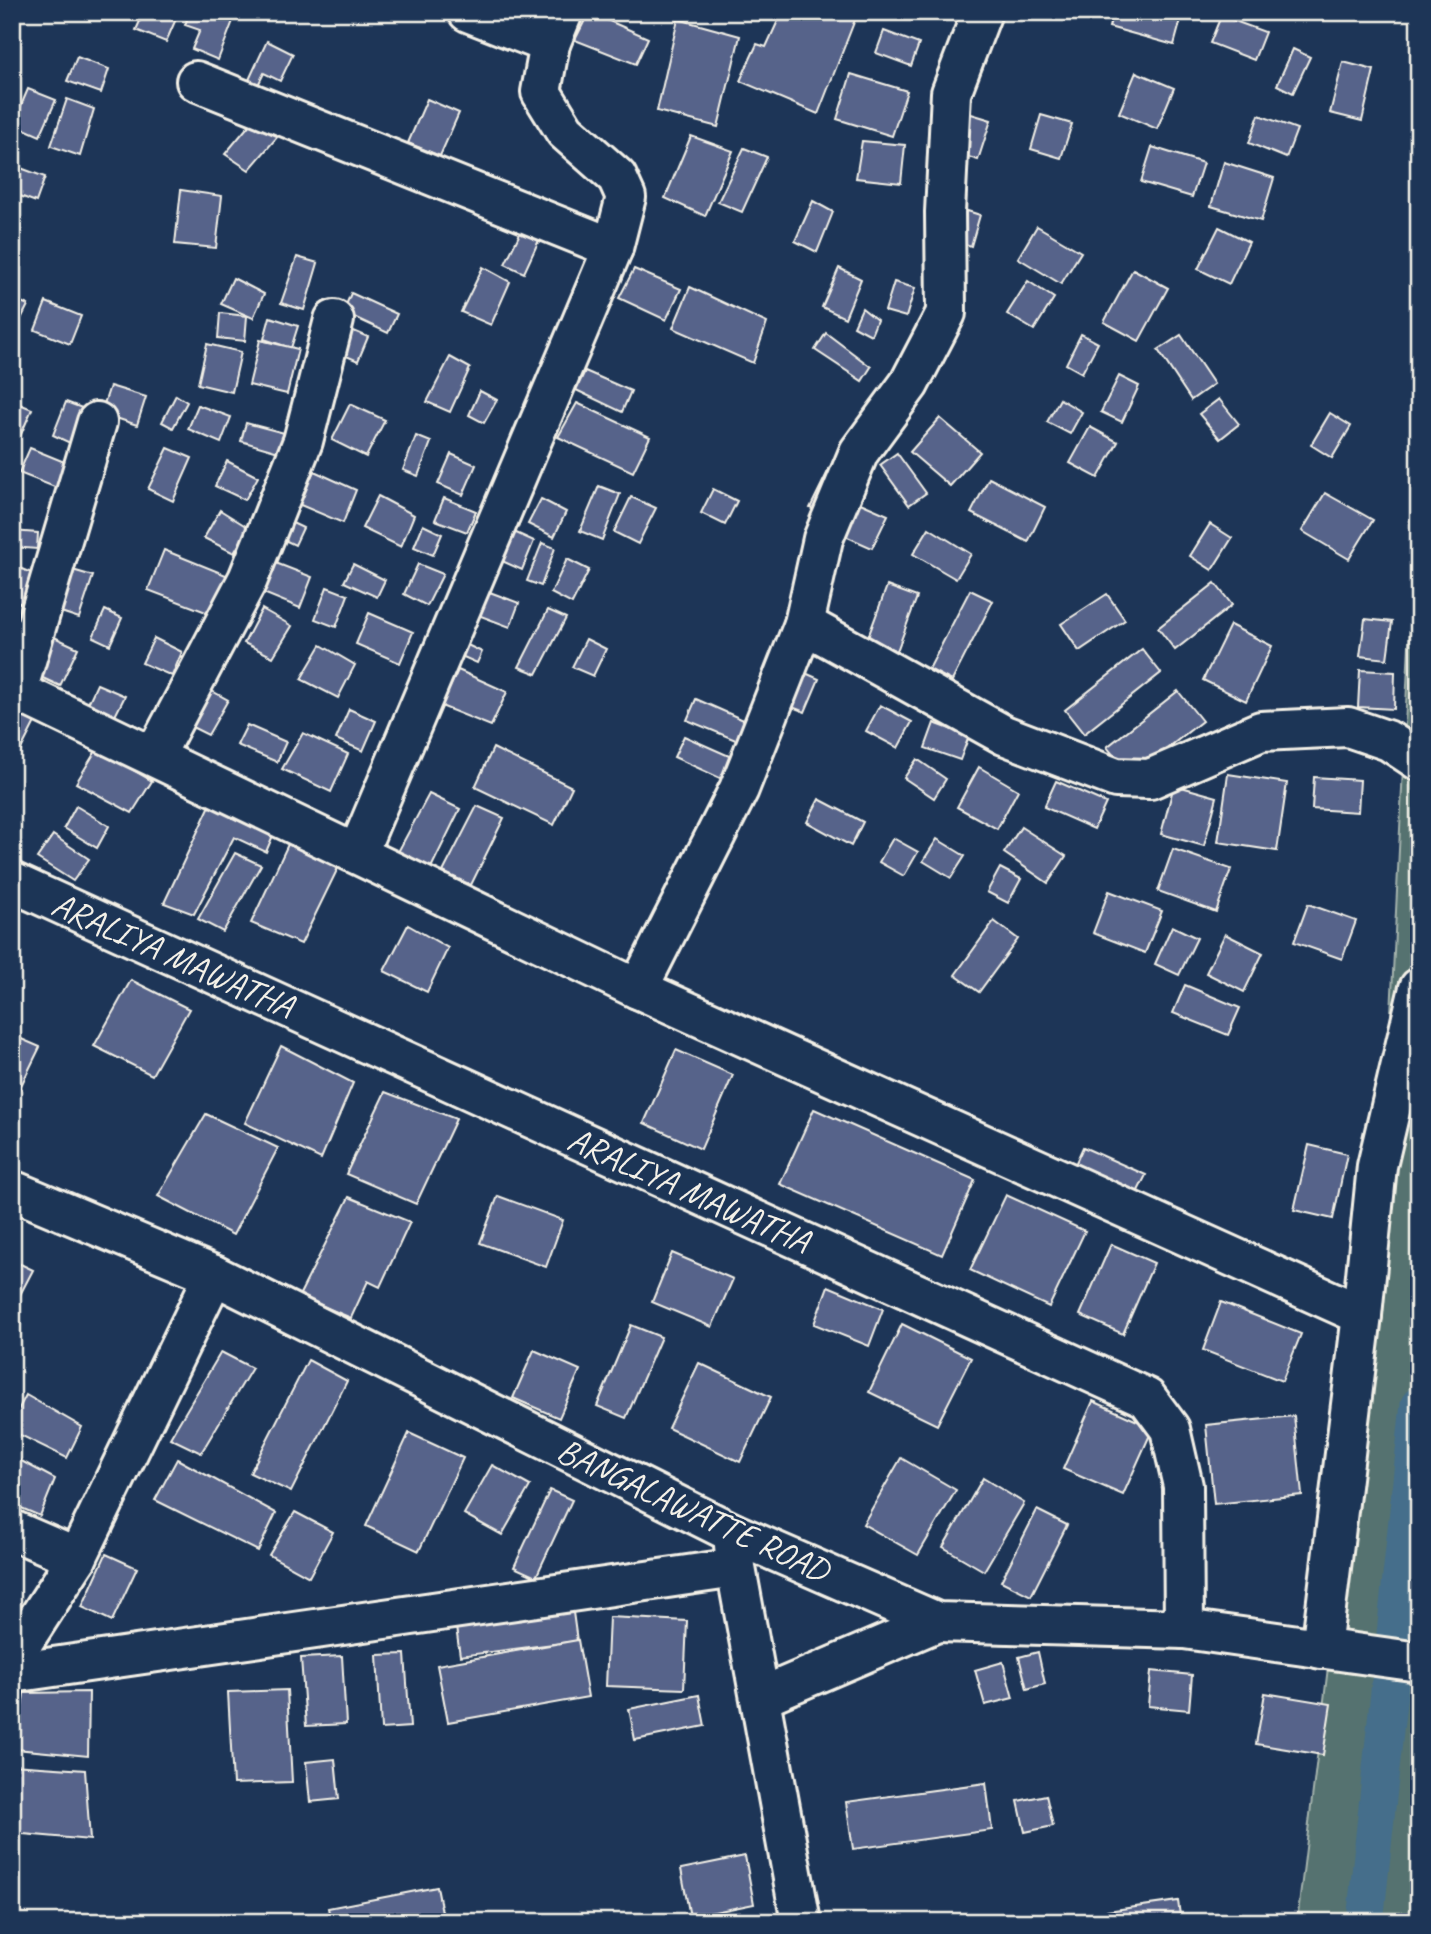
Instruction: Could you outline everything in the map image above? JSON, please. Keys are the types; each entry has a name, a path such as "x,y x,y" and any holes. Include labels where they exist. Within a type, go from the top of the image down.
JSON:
{"street":[{"path":"358,852 613,248 626,197 617,177 565,131 541,92 557,28 468,12"},
{"path":"638,989 740,789 804,624 823,539 859,452 909,384 946,313 945,212 951,93 982,12"},
{"path":"196,81 613,248"},
{"path":"155,755 248,579 303,440 334,320"},
{"path":"97,422 14,690 358,852 638,989 1362,1315"},
{"path":"804,624 1004,735 1116,778 1150,779 1261,731 1348,727 1389,741 1419,761"},
{"name":"ARALIYA MAWATHA","path":"12,882 1146,1398 1170,1429 1183,1486 1184,1629"},
{"path":"1321,1649 1362,1315 1377,1166 1419,988"},
{"name":"BANGALAWATTE ROAD","path":"12,1190 214,1275 735,1550 937,1622 1184,1629 1419,1662"},
{"path":"12,1659 77,1558 214,1275"},
{"path":"12,1530 77,1558"},
{"path":"12,1673 735,1550 801,1922"},
{"path":"761,1697 937,1622"}],"green space":[{"path":"1419,439 1419,1922 1297,1922 1380,1240"}],"building":[{"path":"144,12 179,12 166,42 136,30"},
{"path":"190,12 236,13 218,60 192,49 200,30 185,25"},
{"path":"589,12 648,38 636,64 575,40"},
{"path":"782,12 858,12 818,114 740,81 757,44 766,47"},
{"path":"1113,12 1183,12 1174,45 1109,27"},
{"path":"1221,16 1265,32 1254,60 1210,43"},
{"path":"678,19 740,36 718,127 657,111"},
{"path":"884,31 919,44 911,66 876,53"},
{"path":"267,41 293,54 280,81 264,73 256,89 247,84"},
{"path":"1293,49 1310,57 1293,93 1277,85"},
{"path":"77,57 109,69 101,93 67,81"},
{"path":"1343,62 1374,70 1362,121 1330,113"},
{"path":"1136,72 1174,88 1157,129 1119,113"},
{"path":"851,74 907,91 892,136 837,119"},
{"path":"28,89 56,100 40,136 13,124"},
{"path":"67,99 94,109 80,156 51,146"},
{"path":"427,99 459,113 440,156 408,143"},
{"path":"968,113 991,120 978,160 956,153"},
{"path":"1041,115 1072,124 1061,158 1031,149"},
{"path":"1259,115 1297,129 1286,158 1249,143"},
{"path":"256,117 279,135 249,170 225,154"},
{"path":"691,136 733,151 705,216 665,198"},
{"path":"862,141 905,145 901,183 856,178"},
{"path":"1152,147 1203,163 1192,197 1141,182"},
{"path":"744,148 767,157 742,212 718,202"},
{"path":"1224,162 1274,178 1261,221 1211,206"},
{"path":"18,167 45,177 36,202 12,193"},
{"path":"181,190 222,196 216,248 175,244"},
{"path":"813,201 833,212 817,252 795,241"},
{"path":"958,208 980,215 971,246 948,238"},
{"path":"1037,226 1081,252 1061,284 1018,258"},
{"path":"1219,227 1249,242 1229,284 1198,269"},
{"path":"522,229 540,238 524,273 505,264"},
{"path":"297,257 318,263 304,310 281,303"},
{"path":"483,267 510,282 491,325 461,312"},
{"path":"839,268 861,279 845,318 822,307"},
{"path":"634,269 681,289 666,320 619,298"},
{"path":"1133,269 1168,288 1139,341 1104,322"},
{"path":"233,278 264,294 253,318 221,304"},
{"path":"1028,281 1054,298 1034,330 1007,314"},
{"path":"894,282 915,288 906,317 885,311"},
{"path":"690,287 767,323 753,363 673,328"},
{"path":"351,293 397,314 388,333 343,312"},
{"path":"12,298 28,305 12,337"},
{"path":"46,302 81,316 70,344 35,330"},
{"path":"862,308 877,320 871,335 854,326"},
{"path":"220,313 247,316 245,341 218,338"},
{"path":"270,317 298,326 291,348 264,339"},
{"path":"342,326 368,337 358,361 332,350"},
{"path":"826,333 871,367 862,381 815,350"},
{"path":"1081,334 1098,343 1082,373 1066,364"},
{"path":"1181,335 1214,384 1191,400 1158,350"},
{"path":"260,340 298,349 287,394 249,385"},
{"path":"207,344 241,352 232,392 198,384"},
{"path":"450,357 470,368 450,412 427,402"},
{"path":"585,371 631,391 622,412 576,390"},
{"path":"1119,376 1139,386 1122,422 1101,412"},
{"path":"110,386 146,397 137,425 101,413"},
{"path":"480,391 497,400 484,423 469,415"},
{"path":"176,395 187,402 173,428 162,422"},
{"path":"1060,399 1082,412 1070,434 1047,422"},
{"path":"1219,399 1239,424 1220,439 1199,414"},
{"path":"12,401 32,409 12,455"},
{"path":"66,402 85,409 72,444 53,435"},
{"path":"577,403 650,437 633,472 558,437"},
{"path":"350,404 385,420 366,457 332,440"},
{"path":"198,405 231,417 221,443 188,429"},
{"path":"1330,413 1351,426 1332,458 1311,445"},
{"path":"940,418 980,452 950,486 910,452"},
{"path":"246,423 288,434 282,453 241,441"},
{"path":"1090,427 1118,442 1098,478 1070,463"},
{"path":"416,436 431,442 418,476 403,470"},
{"path":"30,448 67,463 57,488 19,473"},
{"path":"168,448 192,458 173,501 148,489"},
{"path":"897,453 926,493 909,505 880,465"},
{"path":"451,454 476,465 463,495 438,484"},
{"path":"227,461 258,477 245,500 215,486"},
{"path":"833,461 846,468 823,515 810,508"},
{"path":"314,471 356,490 343,523 298,504"},
{"path":"989,478 1045,507 1028,542 971,513"},
{"path":"599,486 620,494 602,540 580,531"},
{"path":"713,489 737,501 725,525 701,513"},
{"path":"1325,493 1373,520 1349,559 1302,531"},
{"path":"378,496 414,515 401,547 362,528"},
{"path":"631,497 656,508 638,544 614,532"},
{"path":"444,498 476,511 467,532 435,520"},
{"path":"541,499 566,512 554,537 528,524"},
{"path":"858,502 888,515 872,548 843,535"},
{"path":"220,510 249,528 234,553 204,538"},
{"path":"286,520 303,528 295,545 278,537"},
{"path":"1210,524 1232,538 1212,570 1190,556"},
{"path":"423,525 442,534 433,555 414,547"},
{"path":"929,528 971,554 956,579 913,554"},
{"path":"12,531 38,533 37,549 12,547"},
{"path":"514,532 534,541 522,570 502,561"},
{"path":"542,543 555,548 541,586 527,581"},
{"path":"164,550 231,577 219,617 148,590"},
{"path":"567,559 589,570 572,604 551,593"},
{"path":"268,560 312,577 300,608 256,590"},
{"path":"353,564 385,580 377,597 344,582"},
{"path":"418,564 443,574 427,606 404,594"},
{"path":"12,565 34,574 22,604 12,600"},
{"path":"69,569 93,576 79,618 55,610"},
{"path":"1215,583 1232,605 1175,650 1158,628"},
{"path":"887,586 917,597 897,651 867,640"},
{"path":"327,587 348,595 336,627 315,619"},
{"path":"970,590 993,601 952,681 929,669"},
{"path":"487,591 519,603 510,627 478,615"},
{"path":"1107,594 1125,620 1079,651 1061,624"},
{"path":"262,609 292,626 273,657 244,643"},
{"path":"105,610 122,618 110,645 93,637"},
{"path":"548,610 566,618 537,674 519,667"},
{"path":"369,613 413,632 400,663 356,644"},
{"path":"1365,619 1392,622 1387,659 1360,656"},
{"path":"1230,625 1272,646 1246,701 1203,680"},
{"path":"52,636 78,648 60,686 34,674"},
{"path":"154,638 182,652 172,676 142,663"},
{"path":"586,639 606,649 593,676 572,667"},
{"path":"457,640 482,652 477,663 452,652"},
{"path":"321,645 355,665 338,698 301,679"},
{"path":"1142,649 1161,673 1084,734 1065,710"},
{"path":"794,668 819,679 805,712 779,702"},
{"path":"458,670 507,692 491,726 441,706"},
{"path":"1360,670 1395,672 1394,709 1358,707"},
{"path":"97,684 125,696 112,722 85,710"},
{"path":"212,691 228,700 208,735 192,727"},
{"path":"1178,691 1202,721 1131,777 1107,747"},
{"path":"696,699 746,721 738,741 687,720"},
{"path":"880,705 912,722 898,748 866,731"},
{"path":"349,709 376,721 363,751 336,739"},
{"path":"12,712 35,722 12,767"},
{"path":"934,723 969,736 960,760 925,748"},
{"path":"247,725 286,742 277,762 237,745"},
{"path":"303,733 348,754 331,792 282,769"},
{"path":"684,736 745,763 735,785 674,757"},
{"path":"493,748 572,787 554,825 475,787"},
{"path":"97,749 152,781 132,813 76,783"},
{"path":"917,759 946,779 934,798 904,778"},
{"path":"979,767 1018,790 997,829 957,807"},
{"path":"1228,774 1287,783 1277,851 1218,842"},
{"path":"1314,777 1360,780 1358,812 1312,809"},
{"path":"1056,781 1106,803 1094,829 1044,807"},
{"path":"1174,785 1217,797 1204,846 1161,834"},
{"path":"429,794 460,809 431,868 398,852"},
{"path":"213,799 277,826 266,852 234,837 194,914 164,903"},
{"path":"819,799 863,822 851,846 807,822"},
{"path":"76,806 109,826 97,848 64,828"},
{"path":"477,806 504,818 471,885 443,872"},
{"path":"1021,827 1066,856 1048,883 1004,853"},
{"path":"53,835 89,859 73,881 37,858"},
{"path":"893,838 918,852 904,876 879,862"},
{"path":"937,839 965,856 951,878 923,861"},
{"path":"289,842 339,866 301,944 251,923"},
{"path":"1173,849 1231,869 1216,912 1158,891"},
{"path":"235,853 261,865 223,932 198,919"},
{"path":"1000,868 1021,879 1008,903 987,892"},
{"path":"1109,891 1162,911 1145,953 1093,933"},
{"path":"1308,904 1356,921 1342,959 1294,942"},
{"path":"994,921 1018,939 979,992 955,975"},
{"path":"408,925 448,948 427,992 384,971"},
{"path":"1172,926 1197,938 1179,975 1155,964"},
{"path":"1225,934 1263,953 1244,992 1206,973"},
{"path":"131,980 189,1009 152,1075 94,1046"},
{"path":"1185,985 1240,1008 1228,1035 1173,1013"},
{"path":"12,1035 40,1047 12,1104"},
{"path":"281,1046 353,1083 321,1159 245,1123"},
{"path":"676,1050 733,1075 701,1149 644,1123"},
{"path":"385,1092 456,1119 416,1204 346,1174"},
{"path":"814,1109 975,1180 942,1255 780,1184"},
{"path":"206,1114 278,1148 233,1235 158,1196"},
{"path":"1309,1145 1347,1154 1333,1219 1294,1210"},
{"path":"1083,1147 1146,1175 1135,1197 1073,1169"},
{"path":"1006,1195 1085,1231 1049,1307 970,1270"},
{"path":"498,1196 563,1220 546,1267 480,1243"},
{"path":"349,1197 410,1222 380,1287 368,1281 351,1318 299,1296"},
{"path":"1111,1244 1154,1263 1123,1334 1080,1315"},
{"path":"672,1253 733,1279 712,1327 652,1302"},
{"path":"12,1260 33,1270 12,1310"},
{"path":"828,1286 883,1309 869,1346 814,1324"},
{"path":"1221,1302 1301,1334 1282,1381 1203,1350"},
{"path":"902,1324 971,1358 937,1425 869,1392"},
{"path":"631,1325 661,1337 626,1418 597,1406"},
{"path":"534,1350 580,1370 559,1418 513,1398"},
{"path":"221,1352 252,1368 201,1453 170,1438"},
{"path":"308,1360 347,1381 291,1492 250,1473"},
{"path":"699,1363 771,1397 740,1462 668,1428"},
{"path":"26,1395 82,1427 67,1458 12,1431 12,1422"},
{"path":"1093,1401 1153,1428 1123,1495 1063,1469"},
{"path":"1294,1416 1302,1495 1214,1504 1206,1425"},
{"path":"409,1433 463,1458 419,1551 366,1526"},
{"path":"12,1456 55,1479 40,1516 12,1504"},
{"path":"901,1458 956,1490 918,1555 863,1524"},
{"path":"177,1459 276,1513 258,1551 155,1500"},
{"path":"492,1465 530,1486 502,1535 464,1514"},
{"path":"983,1478 1024,1503 984,1571 943,1547"},
{"path":"550,1490 572,1500 536,1577 514,1567"},
{"path":"1037,1510 1067,1525 1031,1596 1001,1581"},
{"path":"295,1512 333,1532 309,1577 269,1555"},
{"path":"106,1554 137,1568 112,1621 82,1607"},
{"path":"572,1605 577,1641 460,1656 455,1620"},
{"path":"609,1617 687,1621 684,1689 606,1686"},
{"path":"578,1640 588,1697 448,1722 437,1665"},
{"path":"1038,1652 1045,1684 1027,1689 1019,1657"},
{"path":"405,1654 410,1727 381,1729 377,1655"},
{"path":"342,1656 346,1724 306,1726 301,1658"},
{"path":"1003,1662 1013,1698 985,1705 975,1670"},
{"path":"1151,1671 1192,1675 1189,1710 1148,1706"},
{"path":"287,1690 292,1782 233,1784 228,1692"},
{"path":"89,1692 88,1756 16,1749 24,1693"},
{"path":"1265,1693 1331,1704 1323,1755 1256,1744"},
{"path":"699,1695 705,1726 635,1740 629,1709"},
{"path":"335,1759 339,1799 310,1802 306,1762"},
{"path":"12,1765 85,1770 90,1840 12,1833"},
{"path":"986,1783 992,1830 853,1849 846,1802"},
{"path":"1046,1795 1053,1826 1025,1832 1018,1801"},
{"path":"745,1856 754,1904 690,1917 681,1869"},
{"path":"437,1887 444,1922 331,1922 328,1908"},
{"path":"1178,1901 1181,1922 1030,1922"}],"waterway":[{"path":"1365,1922 1419,1405"}]}
